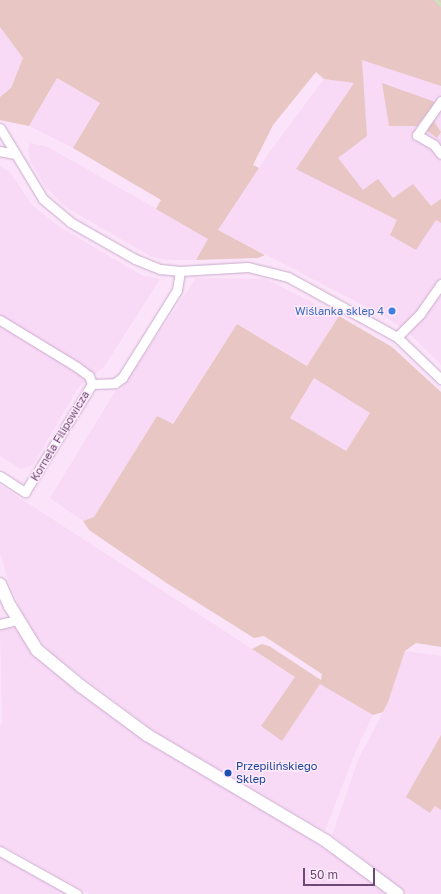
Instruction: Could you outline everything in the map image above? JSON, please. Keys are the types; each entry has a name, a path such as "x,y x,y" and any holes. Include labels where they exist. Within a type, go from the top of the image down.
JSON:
{"street":[{"path":"441,101 417,135 438,142 441,154"},
{"path":"0,128 14,154 43,199 70,222 149,266 180,271 248,268 276,273 397,337 441,379"},
{"path":"0,151 14,154"},
{"name":"Kornela Filipowicza","path":"0,476 25,492 92,384 115,383 122,378 177,290 180,271"},
{"path":"397,337 420,314 441,284"},
{"path":"0,320 77,367 89,376 92,384"},
{"path":"0,584 18,620 37,650 82,687 147,735 326,841 398,894"},
{"path":"0,624 18,620"},
{"path":"0,851 77,894"}],"shaded area":[{"path":"0,0 441,0 441,86 362,60 367,136 338,158 363,190 378,179 393,198 413,184 431,206 441,199 441,223 436,220 416,250 390,235 397,220 296,169 354,83 324,79 316,72 273,125 253,165 259,168 218,230 265,255 258,258 196,260 208,239 156,209 161,200 73,148 100,103 57,78 29,126 0,120 0,97 11,88 23,58 0,27"},
{"path":"0,27 23,58 11,88 0,97"},
{"path":"362,59 441,86 441,365 408,332 386,317 218,230 271,150 324,79 363,84"},
{"path":"57,78 100,103 73,148 29,126"},
{"path":"382,83 435,102 417,126 389,126"},
{"path":"433,120 441,132 437,138 426,130"},
{"path":"30,143 48,147 209,239 196,260 166,260 150,256 64,206 45,187 30,161 28,149"},
{"path":"0,166 10,172 32,205 57,225 141,275 160,279 104,367 78,388 33,465 21,469 0,456"},
{"path":"196,278 266,279 339,316 308,366 237,324 172,424 157,416 94,517 83,521 50,498 116,390 121,389"},
{"path":"339,316 392,347 441,392 441,647 416,643 405,651 388,702 383,712 373,715 320,684 282,741 261,726 295,677 252,649 262,644 269,646 321,680 322,674 264,636 254,638 168,584 89,530 83,521 94,517 157,416 173,424 237,324 307,366","holes":["314,378 370,413 346,451 290,418"]},
{"path":"314,378 370,413 346,451 290,418"},
{"path":"0,485 295,677 282,741 320,683 373,715 356,750 325,831 158,734 52,654 29,628 9,583 0,553"},
{"path":"12,626 20,630 25,639 224,785 357,869 391,894 89,894 6,847 0,847 0,725 2,724 0,629"},
{"path":"405,651 441,656 441,735 407,797 431,813 435,806 441,810 441,894 408,894 332,835 359,758 388,702"},
{"path":"441,735 441,810 435,806 430,813 406,797"},
{"path":"0,854 71,894 0,894"}],"waterway":[{"path":"436,0 441,5"}],"place":[{"name":"Wiślanka sklep 4","path":"392,311"},
{"name":"Przepilińskiego Sklep","path":"228,773"}]}
